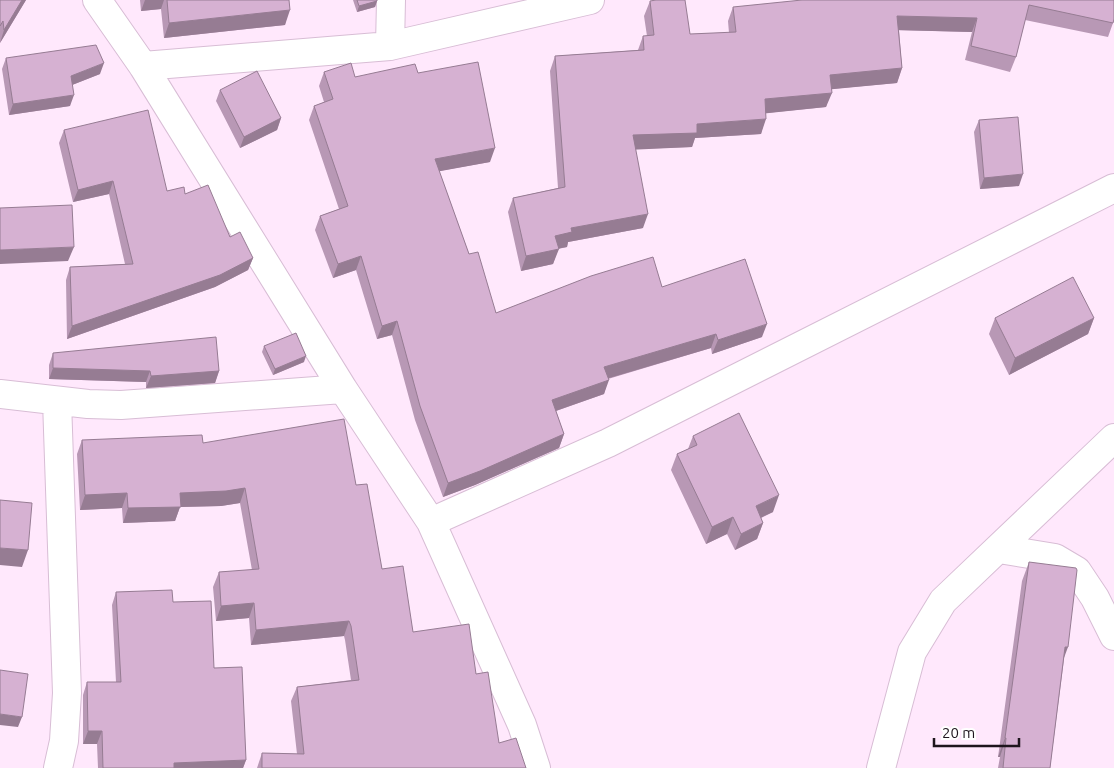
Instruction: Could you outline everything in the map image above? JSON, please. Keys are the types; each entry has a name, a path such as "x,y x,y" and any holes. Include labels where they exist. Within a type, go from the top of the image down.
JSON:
{"street":[{"path":"97,0 143,66 343,389 431,522 522,725 536,768"},
{"path":"390,46 391,0"},
{"path":"143,66 390,46 590,0"},
{"path":"431,522 608,442 1114,188"},
{"path":"0,394 57,401 121,405 343,389"},
{"path":"57,401 67,693 64,740 58,768"},
{"path":"881,768 912,652 943,602 1114,438"},
{"path":"999,549 1055,558 1077,571 1095,598 1114,636"}],"building":[{"path":"0,0 22,0 4,30 3,21 0,26"},
{"path":"167,0 289,0 290,10 169,23"},
{"path":"357,0 377,0 377,1 359,6"},
{"path":"685,0 690,34 736,32 733,7 802,0 1114,0 1114,19 1113,23 1029,5 1016,57 971,46 977,18 897,16 902,68 830,75 832,93 765,99 766,119 697,124 697,133 633,135 648,214 571,228 572,232 555,236 559,249 526,256 513,198 565,187 555,56 644,50 643,36 654,35 650,1"},
{"path":"96,45 104,63 71,76 74,95 13,104 6,58"},
{"path":"478,62 495,148 435,159 469,254 478,252 496,313 591,276 653,257 662,287 745,259 767,324 718,340 716,334 604,367 609,380 552,400 564,434 448,483 420,406 397,321 382,326 361,256 338,264 320,216 348,206 314,106 333,99 324,72 351,63 355,77 415,64 418,73"},
{"path":"257,71 281,118 244,137 220,90"},
{"path":"148,110 167,191 184,187 185,194 208,185 230,237 240,232 253,258 220,275 72,326 70,267 133,264 113,181 78,190 64,130"},
{"path":"1018,117 1023,174 984,178 979,120"},
{"path":"72,205 74,247 0,250 0,208"},
{"path":"1073,277 1094,318 1015,358 995,318"},
{"path":"296,333 306,356 275,369 264,346"},
{"path":"216,337 219,371 151,376 150,371 53,368 53,353"},
{"path":"739,413 779,495 756,506 763,523 741,534 733,517 712,527 677,454 697,445 693,436"},
{"path":"344,419 356,485 367,484 382,569 403,566 413,632 469,624 476,674 488,672 499,743 516,738 526,768 262,768 262,753 304,754 297,687 359,680 349,621 256,630 254,603 221,606 219,572 259,569 245,488 226,491 180,493 181,507 128,508 127,493 85,495 82,440 202,435 203,443"},
{"path":"0,500 32,503 28,550 0,548"},
{"path":"1029,562 1076,568 1077,570 1068,647 1065,647 1050,768 1003,768 1005,738"},
{"path":"172,590 173,602 211,601 214,668 242,667 246,760 174,763 174,768 103,768 102,731 88,731 87,682 121,682 116,592"},
{"path":"0,670 28,674 22,717 0,714"}]}
